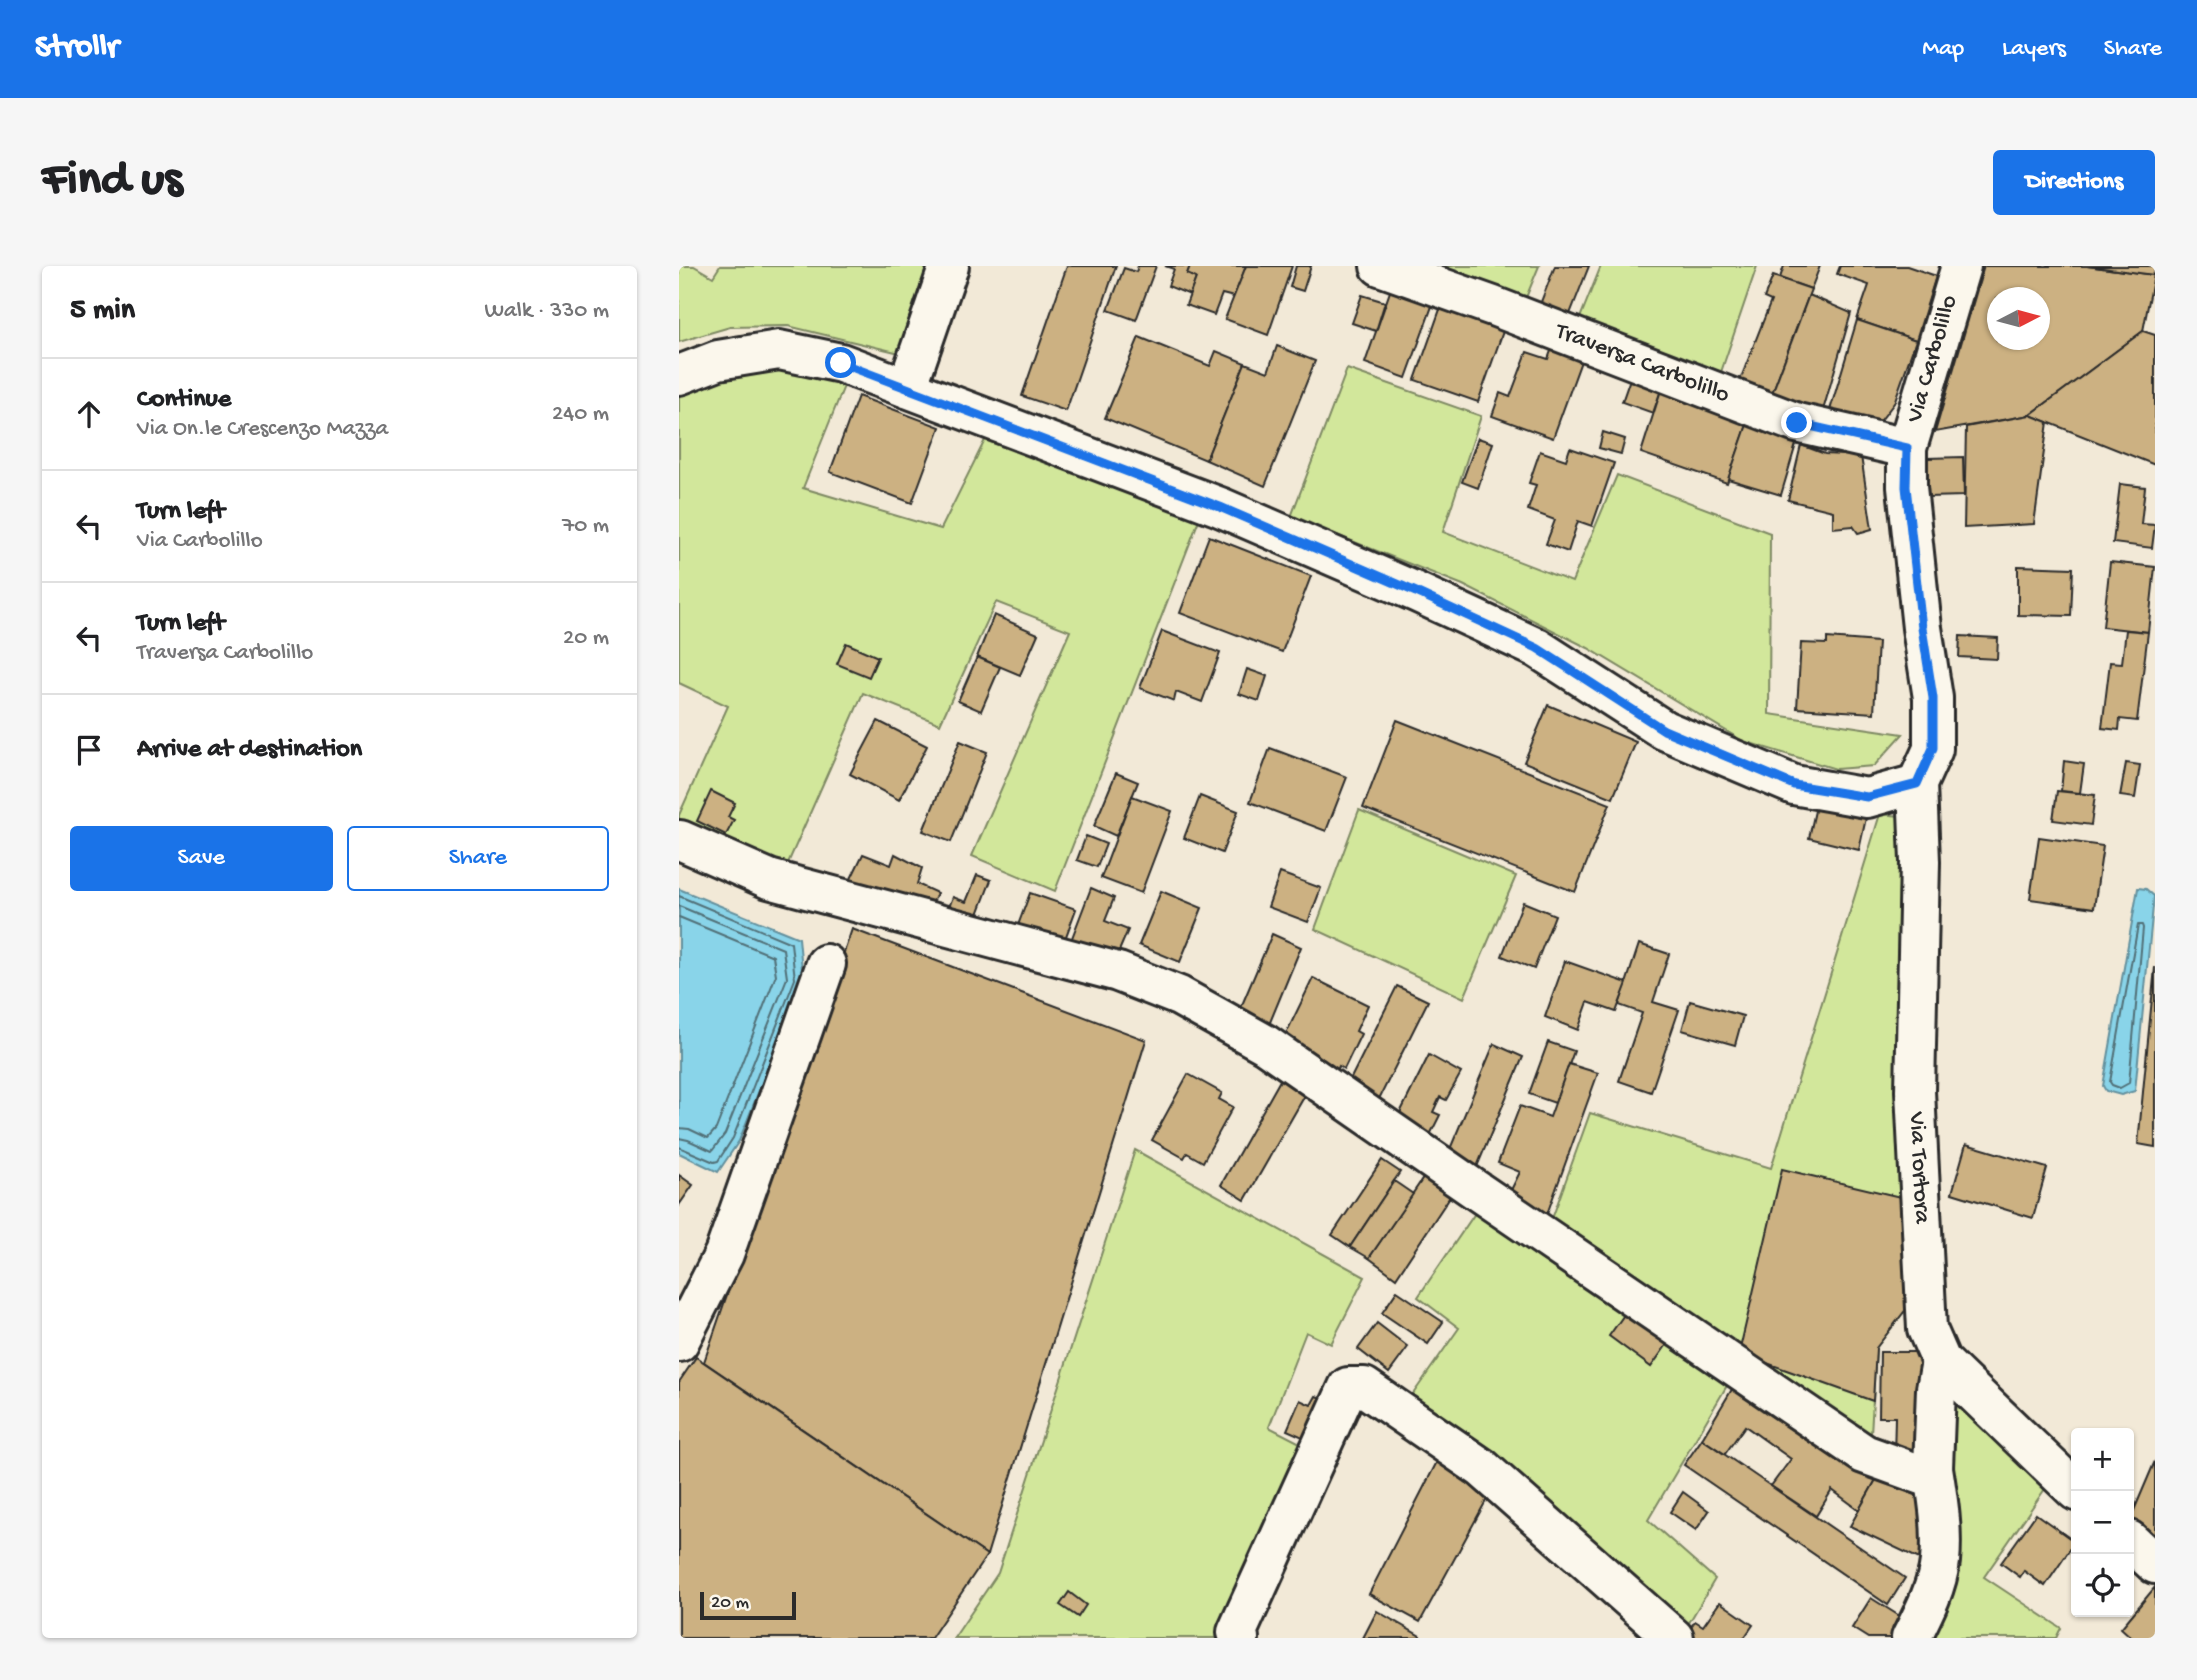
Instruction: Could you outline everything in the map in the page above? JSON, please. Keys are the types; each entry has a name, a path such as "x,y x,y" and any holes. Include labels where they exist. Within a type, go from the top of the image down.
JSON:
{"street":[{"path":"907,388 949,266"},
{"name":"Traversa Carbolillo","path":"1380,266 1493,306 1797,423 1907,448"},
{"name":"Via Carbolillo","path":"1917,784 1933,748 1933,698 1906,487 1907,448 1961,266"},
{"path":"679,375 718,360 779,350 841,363 1220,507 1416,592 1537,648 1664,730 1794,785 1867,797 1917,784"},
{"name":"Via Tortora","path":"1917,784 1920,862 1915,1104 1927,1329 1941,1361 2071,1486"},
{"path":"680,840 769,879 1118,972 1179,996 1265,1044 1864,1454 1922,1475 1933,1468"},
{"path":"679,1342 724,1254 826,964"},
{"path":"1912,1638 1927,1605 1940,1563 1940,1520 1933,1468 1936,1389 1941,1361"},
{"path":"1239,1638 1237,1632 1348,1387 1364,1387 1482,1468 1674,1638"},
{"path":"2134,1545 2155,1564"}],"green space":[{"path":"679,266 694,266 713,277 720,266 933,266 900,353 788,326 730,327 679,342"},
{"path":"1414,266 1539,266 1523,305"},
{"path":"1601,266 1757,266 1719,378 1578,323"},
{"path":"784,367 846,381 803,488 941,529 987,436 1200,517 1055,891 972,856 1070,631 996,602 940,724 863,693 785,870 679,828 679,815 728,706 679,683 679,390 690,384"},
{"path":"1347,369 1481,416 1443,532 1572,582 1617,475 1770,533 1769,714 1903,734 1874,766 1836,769 1743,741 1588,648 1463,585 1291,517"},
{"path":"1359,810 1516,876 1464,998 1315,929"},
{"path":"1880,814 1901,816 1907,1308 1876,1348 1870,1451 1548,1230 1590,1113 1771,1168"},
{"path":"1135,1150 1365,1277 1331,1344 1306,1332 1269,1427 1308,1447 1223,1638 954,1638 998,1573"},
{"path":"1480,1206 1732,1377 1648,1520 1715,1579 1680,1638 1406,1404 1459,1328 1418,1297"},
{"path":"1943,1387 2047,1486 1984,1577 2061,1628 2056,1638 1918,1638"}],"water":[{"path":"2138,888 2146,889 2154,896 2135,1091 2121,1095 2106,1091 2103,1086"},
{"path":"679,889 799,938 803,980 739,1141 718,1172 679,1153"}],"building":[{"path":"1067,266 1116,266 1066,411 1022,396"},
{"path":"1138,266 1156,266 1136,320 1108,310 1124,268 1136,272"},
{"path":"1165,266 1190,266 1187,274 1196,278 1190,295 1168,286 1174,269"},
{"path":"1190,266 1246,266 1234,297 1222,294 1214,315 1186,305 1196,278 1187,274"},
{"path":"1246,266 1292,266 1268,335 1225,319"},
{"path":"1296,266 1311,266 1303,291 1290,287"},
{"path":"1555,266 1589,266 1568,319 1539,307"},
{"path":"1784,266 1820,266 1811,289 1780,278"},
{"path":"1840,266 1907,266 1936,276 1916,340 1857,320 1869,285 1837,274"},
{"path":"1984,266 2087,266 2154,275 2143,331 2030,415 1935,432"},
{"path":"2087,266 2155,266 2155,267 2154,275"},
{"path":"1773,276 1811,289 1771,396 1739,383 1771,301 1764,298"},
{"path":"1394,280 1436,295 1406,378 1365,363"},
{"path":"1362,295 1385,302 1376,331 1352,323"},
{"path":"1809,295 1851,313 1822,414 1771,396"},
{"path":"1444,298 1507,320 1478,402 1415,380"},
{"path":"1857,320 1916,340 1894,403 1878,424 1828,417"},
{"path":"2143,331 2155,335 2155,465 2030,415"},
{"path":"1139,337 1210,366 1216,351 1245,363 1206,460 1105,418"},
{"path":"1555,340 1585,350 1553,438 1492,416 1500,393 1510,397 1527,352 1548,359"},
{"path":"1277,346 1315,361 1265,486 1206,460 1245,363 1268,372"},
{"path":"1631,376 1662,387 1653,413 1622,402"},
{"path":"1662,387 1750,416 1727,483 1641,453"},
{"path":"858,396 940,427 912,503 830,472"},
{"path":"2030,415 2048,422 2034,524 1964,528 1966,427"},
{"path":"1750,416 1799,434 1781,495 1728,479"},
{"path":"1603,432 1625,439 1621,454 1599,448"},
{"path":"1478,438 1493,443 1478,488 1462,482"},
{"path":"1801,445 1825,454 1861,456 1872,529 1858,533 1853,526 1833,528 1833,511 1788,500"},
{"path":"1570,448 1614,463 1592,526 1578,521 1568,552 1546,544 1555,520 1528,510 1536,485 1529,483 1540,451 1566,460"},
{"path":"1963,457 1964,496 1928,497 1927,458"},
{"path":"2120,484 2145,487 2141,524 2155,525 2152,548 2113,543"},
{"path":"1209,536 1311,576 1282,652 1180,613"},
{"path":"2110,562 2155,567 2148,632 2103,627"},
{"path":"2018,566 2073,568 2071,616 2018,615"},
{"path":"994,615 1038,634 1020,675 977,657"},
{"path":"2126,630 2148,632 2137,721 2120,719 2119,730 2102,728 2110,662 2122,663"},
{"path":"1162,631 1220,653 1202,702 1176,692 1174,701 1140,688"},
{"path":"1960,636 1998,638 1997,659 1959,657"},
{"path":"1827,638 1878,642 1874,713 1797,708 1801,643 1827,644"},
{"path":"846,643 878,657 869,677 837,664"},
{"path":"977,657 1000,667 981,711 958,701"},
{"path":"1247,669 1267,676 1259,701 1239,694"},
{"path":"1548,705 1636,742 1613,798 1524,762"},
{"path":"1397,720 1610,804 1575,892 1363,808"},
{"path":"878,721 927,746 899,800 850,774"},
{"path":"960,741 987,752 951,842 923,831"},
{"path":"1270,748 1347,777 1326,831 1250,802"},
{"path":"2064,761 2084,764 2080,793 2061,791"},
{"path":"2126,763 2140,765 2135,798 2120,796"},
{"path":"1116,773 1138,782 1116,836 1094,826"},
{"path":"711,791 735,803 728,817 734,820 726,835 697,821"},
{"path":"2057,791 2095,795 2091,825 2053,820"},
{"path":"1132,796 1172,811 1141,893 1101,878"},
{"path":"1200,796 1238,811 1222,853 1184,838"},
{"path":"1816,806 1866,818 1859,850 1809,838"},
{"path":"1086,836 1106,844 1097,867 1077,860"},
{"path":"2039,837 2103,846 2094,908 2030,899"},
{"path":"863,854 891,865 895,854 922,868 917,884 937,893 927,917 846,889"},
{"path":"1280,873 1321,888 1308,922 1268,907"},
{"path":"977,875 991,880 972,930 944,920 953,897 966,902"},
{"path":"1091,888 1114,898 1105,921 1128,930 1113,965 1067,951"},
{"path":"1161,891 1202,908 1180,962 1139,945"},
{"path":"1030,893 1076,909 1061,950 1014,936"},
{"path":"1523,902 1555,915 1534,969 1502,956"},
{"path":"852,929 1146,1040 987,1555 704,1362"},
{"path":"1272,934 1301,947 1266,1032 1236,1019"},
{"path":"1639,944 1669,954 1653,1002 1679,1010 1651,1092 1619,1081 1642,1013 1619,1005"},
{"path":"1565,961 1627,983 1616,1012 1588,1002 1578,1030 1545,1017"},
{"path":"2155,967 2155,1147 2138,1144"},
{"path":"1313,978 1368,1005 1356,1031 1361,1034 1344,1069 1339,1066 1336,1073 1283,1040"},
{"path":"1397,986 1428,1001 1377,1103 1346,1088"},
{"path":"1690,1001 1743,1016 1735,1045 1682,1030"},
{"path":"1548,1042 1574,1051 1555,1103 1529,1094"},
{"path":"1494,1044 1523,1057 1474,1174 1445,1161"},
{"path":"1429,1055 1461,1073 1446,1100 1440,1097 1433,1112 1440,1115 1425,1145 1395,1123"},
{"path":"1569,1064 1598,1073 1543,1225 1505,1202 1520,1172 1498,1163 1520,1106 1550,1117"},
{"path":"1188,1074 1222,1093 1219,1099 1233,1107 1203,1162 1187,1153 1184,1158 1152,1140"},
{"path":"1283,1075 1308,1090 1245,1200 1221,1185"},
{"path":"1966,1144 2047,1168 2033,1218 1952,1193"},
{"path":"1382,1160 1400,1172 1350,1247 1332,1235"},
{"path":"1782,1169 1909,1199 1907,1308 1876,1348 1873,1401 1739,1353"},
{"path":"1428,1171 1455,1189 1396,1278 1369,1258"},
{"path":"679,1175 693,1185 679,1205"},
{"path":"1394,1181 1413,1194 1369,1258 1350,1247"},
{"path":"1397,1291 1443,1322 1428,1344 1382,1313"},
{"path":"1626,1312 1668,1343 1651,1367 1609,1336"},
{"path":"1377,1323 1408,1347 1389,1373 1358,1349"},
{"path":"1880,1352 1924,1352 1923,1458 1894,1458 1895,1417 1879,1417"},
{"path":"696,1357 987,1555 931,1638 679,1638 679,1382"},
{"path":"1737,1381 1877,1478 1859,1510 1832,1490 1816,1516 1771,1486 1791,1459 1745,1426 1725,1454 1702,1439"},
{"path":"1316,1396 1331,1402 1314,1442 1287,1430 1300,1400 1311,1405"},
{"path":"1702,1439 1905,1578 1888,1605 1684,1465"},
{"path":"1442,1452 1493,1488 1420,1622 1369,1594"},
{"path":"2155,1461 2155,1546 2134,1527 2134,1510"},
{"path":"1877,1478 1935,1500 1932,1565 1850,1526"},
{"path":"1683,1492 1709,1511 1696,1530 1670,1512"},
{"path":"2036,1514 2071,1539 2071,1548 2045,1586 2024,1571 2020,1577 2001,1563"},
{"path":"2155,1587 2155,1638 2132,1638 2121,1628 2130,1617 2134,1617 2134,1612"},
{"path":"1069,1592 1086,1605 1078,1617 1060,1605"},
{"path":"1871,1598 1909,1622 1899,1638 1868,1638 1852,1628"},
{"path":"1720,1602 1753,1625 1744,1638 1683,1638 1695,1621 1703,1626"},
{"path":"1377,1611 1420,1636 1419,1638 1363,1638"}],"route":[{"path":"841,363 1220,507 1416,592 1537,648 1664,730 1794,785 1867,797 1917,784 1933,748 1933,698 1906,487 1907,448 1797,423"}]}
